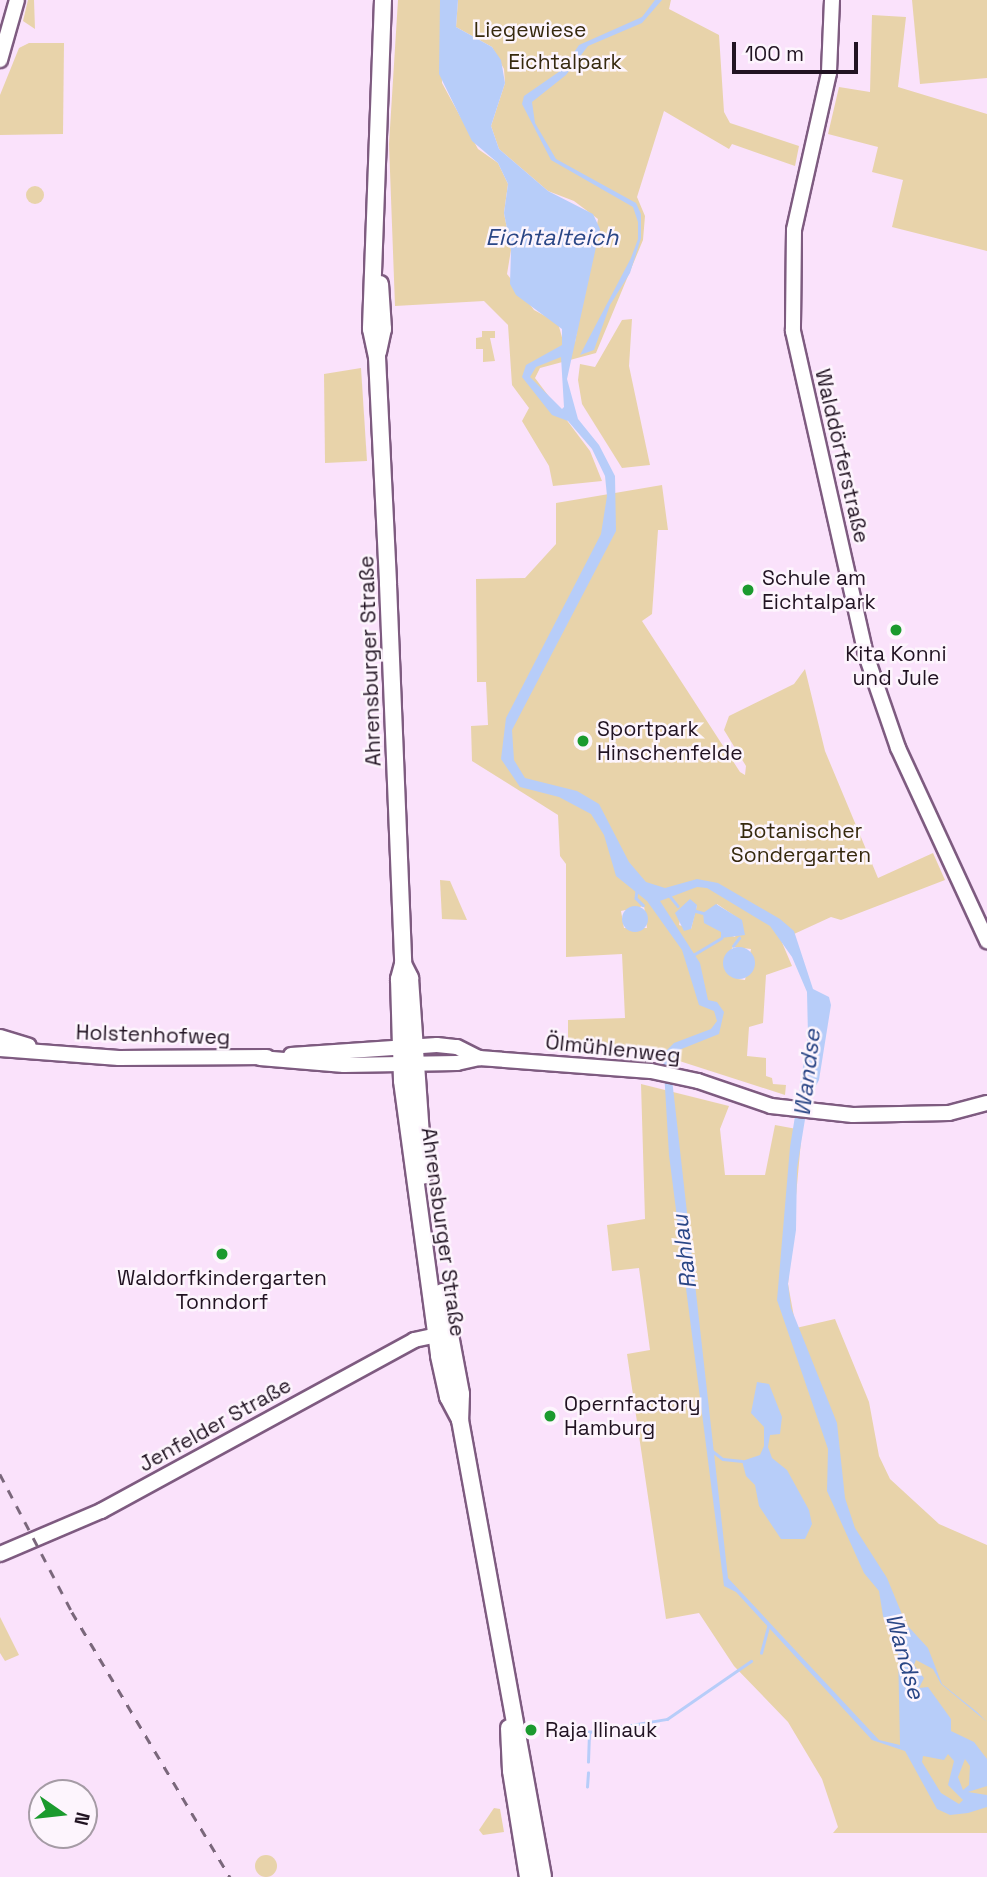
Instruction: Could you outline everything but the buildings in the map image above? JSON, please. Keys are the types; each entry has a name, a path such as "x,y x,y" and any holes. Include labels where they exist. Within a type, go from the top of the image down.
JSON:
{"main road":[{"name":"Ahrensburger Straße","path":"383,0 374,240 383,329 377,357 409,1054 443,1334 448,1397 460,1420 510,1708 543,1877"},
{"name":"Ahrensburger Straße","path":"510,1708 511,1772 528,1877"}],"street":[{"path":"0,60 17,0"},
{"name":"Walddörferstraße","path":"832,0 829,73 794,230 793,331 866,655 898,748 987,941"},
{"name":"Holstenhofweg","path":"0,1038 44,1051"},
{"name":"Ölmühlenweg","path":"409,1054 457,1047 479,1058 667,1073 757,1103 802,1110 938,1114 987,1103"},
{"name":"Holstenhofweg","path":"0,1049 119,1058 409,1054"},
{"name":"Jenfelder Straße","path":"0,1554 101,1511 414,1339 443,1334"}],"green space":[{"path":"28,0 34,0 35,29 23,21"},
{"name":"Eichtalpark","path":"398,0 440,0 442,83 478,149 498,163 508,184 504,213 511,250 507,274 534,310 558,323 563,341 575,342 598,219 574,201 548,191 499,149 491,126 505,83 504,69 492,47 456,27 458,0 671,0 669,9 719,35 724,112 730,123 799,146 795,166 732,144 729,149 664,111 637,197 645,216 643,240 596,353 540,368 535,378 590,451 602,481 553,486 549,466 522,421 529,408 512,385 508,325 484,301 395,306 389,144"},
{"path":"912,0 987,0 987,78 920,84"},
{"path":"872,15 906,17 898,87 987,114 987,251 892,227 903,180 872,172 878,147 828,134 839,87 870,92"},
{"path":"29,43 64,43 63,134 0,135 0,95 19,48"},
{"path":"35,186 41,189 44,195 41,201 35,204 29,201 26,195 29,189"},
{"path":"632,319 629,366 650,465 622,468 582,404 578,380 580,364 595,367 622,320"},
{"path":"482,331 495,331 495,338 490,338 495,361 483,362 483,349 476,349 476,338 482,337"},
{"path":"361,368 367,461 325,463 324,374"},
{"name":"Botanischer Sondergarten","path":"662,485 668,530 658,530 652,614 642,621 740,772 745,775 746,766 724,730 729,716 794,684 805,669 825,751 878,878 933,853 945,880 841,920 831,917 781,940 792,966 766,975 763,1023 749,1027 747,1056 766,1058 766,1076 772,1078 773,1084 786,1085 785,1095 639,1048 568,1042 568,1020 625,1018 622,954 566,957 566,864 560,856 558,815 472,761 471,726 488,725 486,682 477,682 476,579 525,578 556,544 556,503","holes":["717,904 742,921 735,937 721,932","697,905 691,929 679,925 680,920","644,906 647,928 624,928 621,911","733,947 751,949 745,980 738,979 725,958"]},
{"path":"440,880 450,881 467,920 442,919"},
{"path":"641,1084 729,1106 720,1129 725,1175 765,1175 775,1125 802,1130 788,1284 796,1328 835,1319 869,1402 879,1456 890,1479 939,1524 987,1545 987,1833 833,1833 838,1827 822,1779 788,1722 734,1666 699,1613 666,1619 627,1354 650,1350 639,1268 612,1271 607,1225 645,1219"},
{"path":"0,1617 19,1655 5,1661 0,1653"},
{"path":"494,1808 500,1809 504,1832 483,1835 479,1830"},
{"path":"266,1855 274,1858 277,1866 274,1874 266,1877 258,1874 255,1866 258,1858"}],"water":[{"path":"440,0 458,0 456,27 492,47 501,60 505,83 491,126 499,149 548,191 593,214 600,229 567,379 578,419 599,445 615,476 616,531 512,730 514,760 525,778 577,791 599,804 629,862 646,882 665,888 697,879 718,883 780,919 794,931 813,989 829,997 831,1005 819,1080 808,1101 797,1168 796,1230 788,1284 791,1308 837,1423 845,1498 855,1528 887,1578 906,1624 928,1648 942,1684 987,1722 941,1684 933,1669 916,1660 914,1665 924,1678 919,1688 928,1687 951,1719 951,1731 974,1742 987,1759 987,1786 968,1792 987,1795 987,1807 968,1813 950,1815 937,1809 905,1751 872,1740 736,1592 724,1586 669,1155 663,1054 674,1043 711,1029 717,1021 714,1011 699,1005 682,950 647,901 616,876 604,835 591,814 559,797 520,787 501,759 506,718 601,534 607,496 605,476 592,449 568,421 552,415 522,377 526,365 562,345 562,329 516,295 510,284 511,250 504,213 508,184 498,163 472,141 439,74","holes":["561,357 562,409 530,377 536,367","697,887 707,888 770,926 792,957 807,992 808,1036 790,1147 777,1300 828,1449 827,1491 864,1573 879,1591 883,1616 898,1650 900,1745 879,1740 728,1578 670,1061 679,1050 719,1034 724,1012 717,1002 708,1000 700,963 660,901","948,1754 954,1761 948,1785 963,1800 959,1804 941,1793 922,1762 923,1756 944,1760","965,1759 970,1766 969,1785 963,1790 958,1777"]},
{"path":"655,0 662,0 642,23 588,46 566,75 532,102 535,123 556,159 636,203 641,214 641,238 630,273 610,305 594,350 580,355 631,258 638,239 638,222 633,207 551,160 522,104 524,96 563,69 579,45 642,17"},
{"path":"690,899 697,905 696,911 691,929 684,931 675,913"},
{"path":"716,904 742,920 745,935 721,938 721,932 704,923 703,913"},
{"path":"635,906 644,910 648,919 644,928 635,932 626,928 622,919 626,910"},
{"path":"739,947 751,951 755,963 751,975 739,979 727,975 723,963 727,951"},
{"path":"757,1382 769,1384 782,1417 780,1434 770,1435 768,1447 772,1458 787,1470 809,1510 812,1524 805,1539 781,1539 759,1506 755,1485 746,1476 742,1461 760,1455 764,1446 764,1427 751,1413"}],"waterway":[{"path":"637,891 636,898 643,905"},
{"path":"669,895 678,906"},
{"path":"696,911 703,913"},
{"path":"693,955 721,938"},
{"path":"733,946 739,938"},
{"path":"710,1449 723,1459 742,1461"},
{"name":"Rahlau","path":"761,1653 768,1626"},
{"name":"Rahlau","path":"588,1762 589,1732 667,1719 751,1661"},
{"name":"Rahlau","path":"587,1787 588,1773"}],"railway":[{"path":"0,1474 72,1612 230,1877"}],"place":[{"name":"Schule am Eichtalpark","path":"748,590"},
{"name":"Kita Konni und Jule","path":"896,630"},
{"name":"Sportpark Hinschenfelde","path":"583,741"},
{"name":"Waldorfkindergarten Tonndorf","path":"222,1254"},
{"name":"Opernfactory Hamburg","path":"550,1416"},
{"name":"Raja Ilinauk","path":"531,1730"}],"park label":[{"name":"Liegewiese","path":"530,30"}],"water label":[{"name":"Eichtalteich","path":"552,237"},
{"name":"Wandse","path":"807,1073"},
{"name":"Wandse","path":"905,1656"}]}
